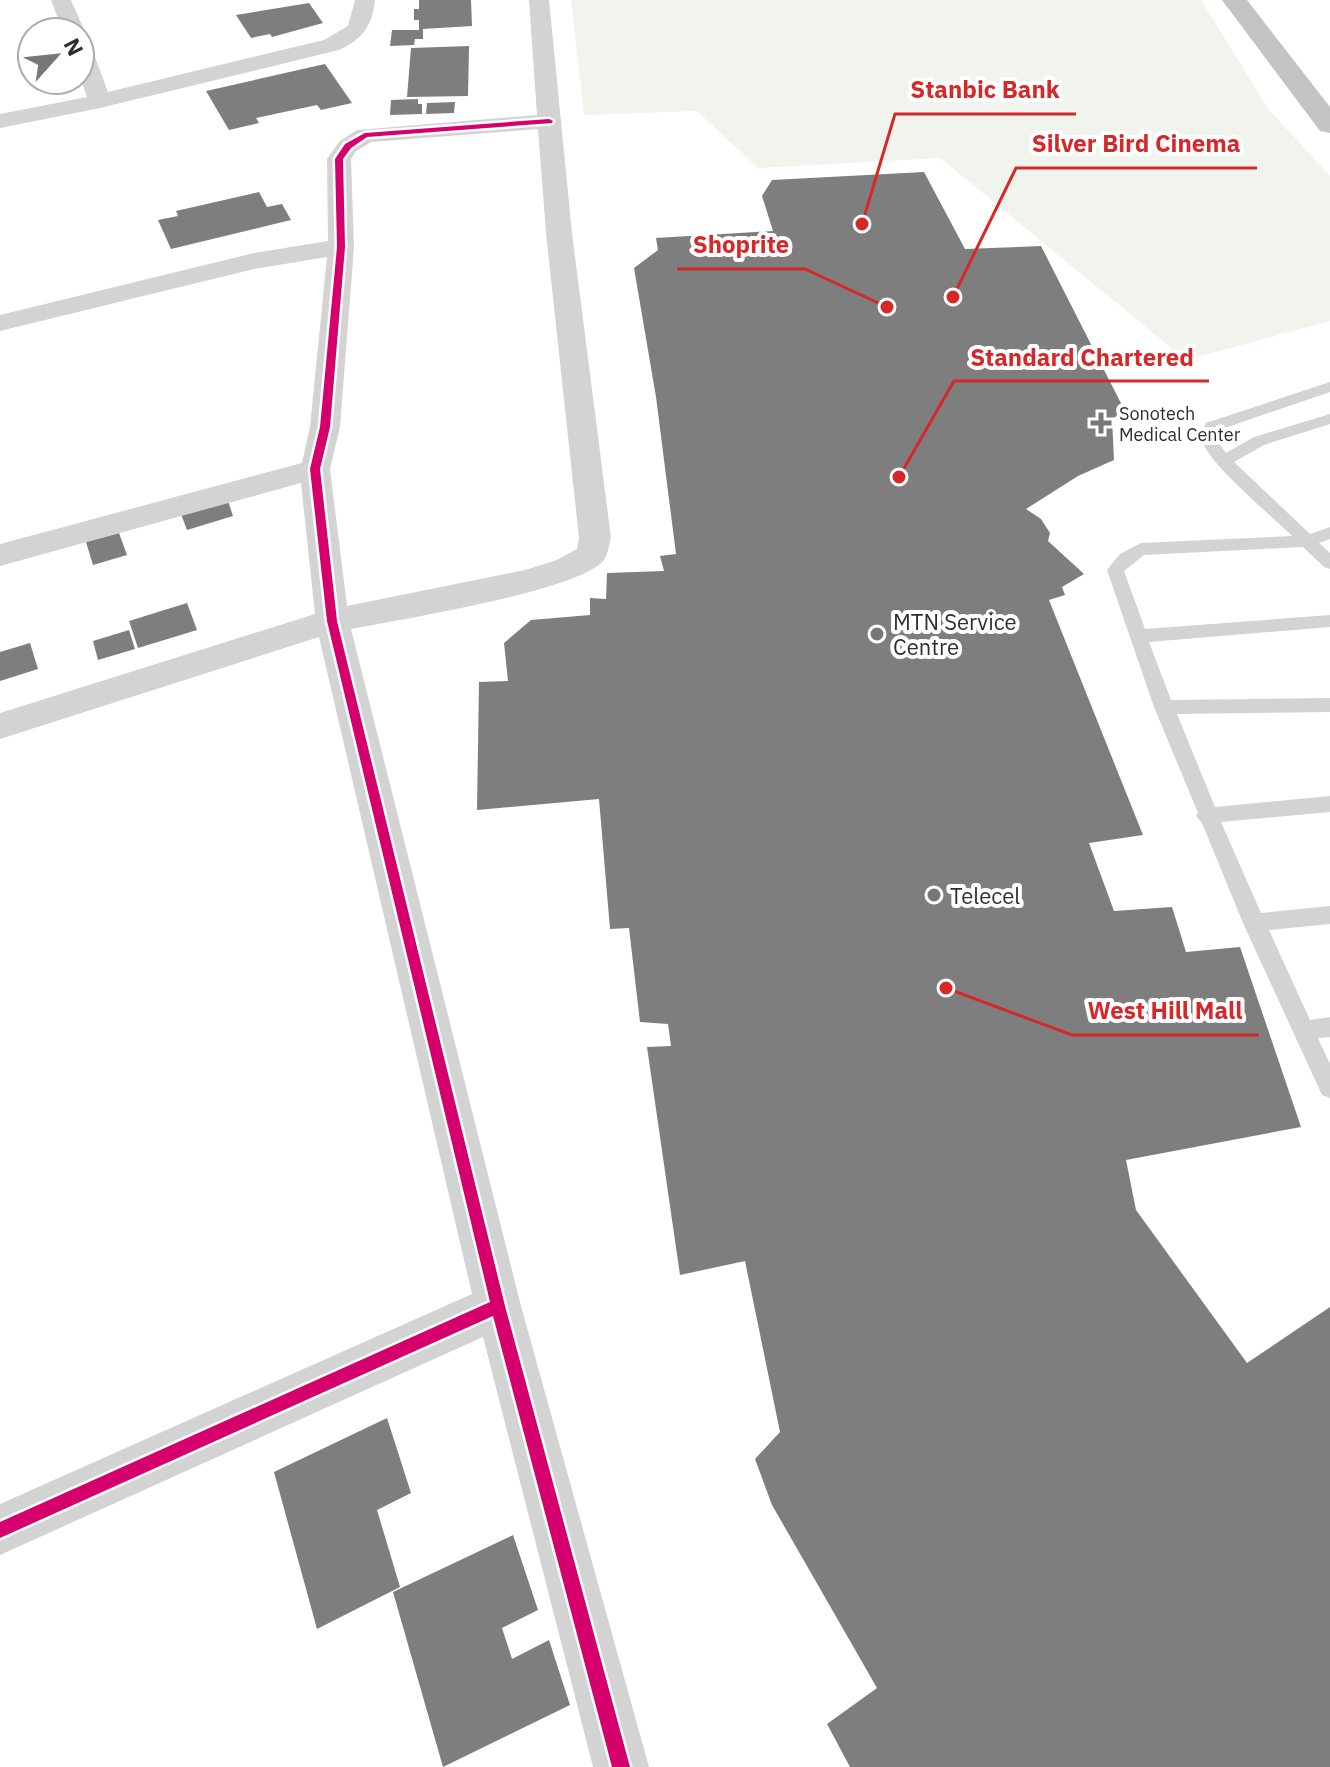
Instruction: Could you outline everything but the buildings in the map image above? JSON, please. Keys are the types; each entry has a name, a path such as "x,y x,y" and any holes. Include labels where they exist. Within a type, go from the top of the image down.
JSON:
{"highway":[{"path":"1234,0 1330,125"}],"street":[{"path":"0,121 100,101 331,45 353,36 363,21 365,0"},
{"path":"0,726 332,621 528,581 568,568 591,555 595,538 549,121 539,0"},
{"path":"96,90 100,101"},
{"path":"549,121 365,135 348,146 339,159 341,247 325,427 315,469 332,621 498,1306 621,1767"},
{"path":"0,323 254,261 341,247"},
{"path":"0,555 315,469"},
{"path":"0,1530 498,1306"}],"lane":[{"path":"1330,387 1211,427 1211,444 1224,461 1330,563"},
{"path":"1224,461 1259,441 1330,419"},
{"path":"1330,533 1306,541 1141,549 1126,558 1115,570 1163,707 1206,816 1330,1088"},
{"path":"1138,636 1330,621"},
{"path":"1163,707 1330,705"},
{"path":"1206,816 1330,804"},
{"path":"1253,923 1330,915"},
{"path":"1303,1031 1330,1027"}],"shaded area":[{"path":"571,0 1201,0 1269,110 1330,176 1330,321 1186,360 940,158 758,168 697,111 584,115"}],"cycle path":[{"path":"549,121 365,135 348,146 339,159 341,247 325,427 315,469 332,621 498,1306 621,1767"},
{"path":"0,1530 498,1306"}],"place":[{"name":"Stanbic Bank","path":"862,224"},
{"name":"Silver Bird Cinema","path":"953,297"},
{"name":"Shoprite","path":"887,307"},
{"name":"Sonotech Medical Center","path":"1101,423"},
{"name":"Standard Chartered","path":"899,477"},
{"name":"MTN Service Centre","path":"877,634"},
{"name":"Telecel","path":"934,895"},
{"name":"West Hill Mall","path":"946,988"}]}
